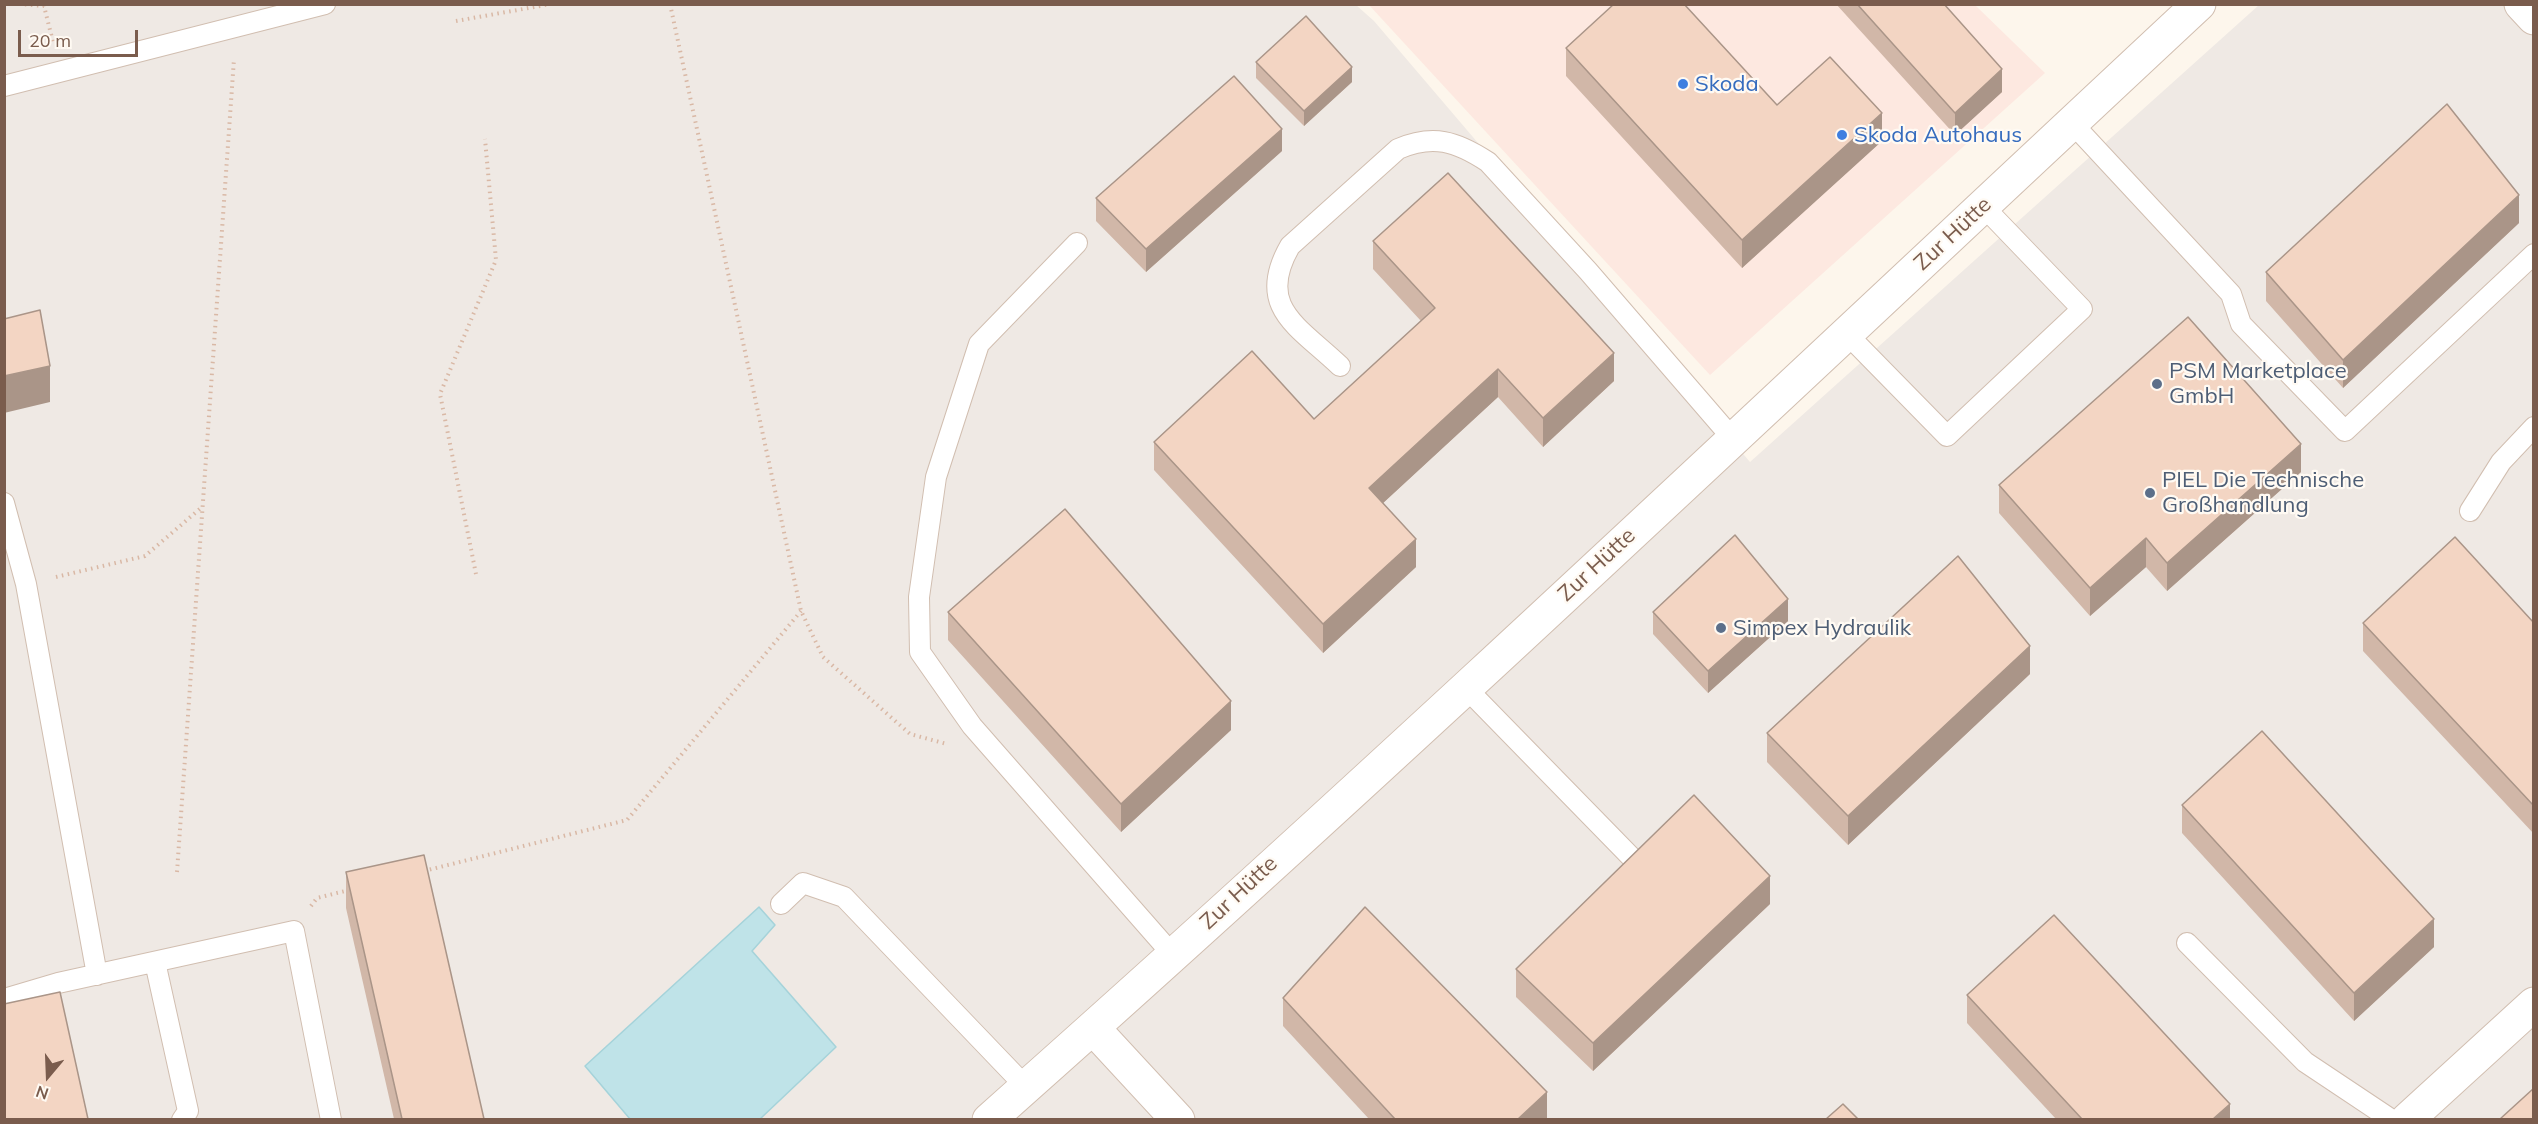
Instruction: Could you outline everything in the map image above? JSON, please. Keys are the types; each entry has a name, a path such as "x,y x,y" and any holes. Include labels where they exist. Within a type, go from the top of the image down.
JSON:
{"street":[{"name":"Zur Hütte","path":"989,1119 1093,1028 1733,439 2199,4"},
{"path":"2521,4 2534,18"},
{"path":"2407,1119 2534,1004"},
{"path":"1093,1028 1178,1119"}],"lane":[{"path":"4,86 325,4"},
{"path":"2072,123 2231,294 2241,324 2345,431 2534,254"},
{"path":"1340,366 1283,311 1275,288 1279,265 1290,246 1398,149 1419,140 1446,142 1469,150 1488,162 1588,271 1733,439"},
{"path":"1846,333 1947,436 2082,309 1983,206"},
{"path":"1077,243 979,344 936,477 919,597 920,652 972,726 1173,954"},
{"path":"2470,511 2501,462 2534,427"},
{"path":"4,502 26,584 97,975"},
{"path":"1464,686 1632,858"},
{"path":"781,904 803,883 844,897 1026,1087"},
{"path":"4,999 97,975 294,931 331,1119"},
{"path":"2187,943 2305,1062 2392,1119"},
{"path":"155,962 188,1111 182,1119"}],"path":[{"path":"19,4 44,6 60,72"},
{"path":"456,21 551,4"},
{"path":"670,4 801,611 824,657 910,734 1000,758"},
{"path":"177,872 236,27"},
{"path":"476,574 440,394 496,260 485,139"},
{"path":"26,584 145,556 203,506"},
{"path":"420,872 627,820 801,611"},
{"path":"294,931 317,898 351,890"}],"shaded area":[{"path":"5,5 1356,5 1374,21 1750,462 2259,5 2533,5 2533,1119 5,1120"},
{"name":"Skoda Autohaus","path":"1369,5 1975,5 2045,73 1710,375"}],"water":[{"path":"759,907 775,925 752,951 836,1047 760,1119 630,1119 585,1066"}],"building":[{"path":"1614,4 1684,4 1777,105 1830,57 1882,113 1742,240 1566,48"},
{"path":"1857,4 1944,4 2002,69 1955,113"},
{"path":"1306,16 1352,67 1304,111 1256,62"},
{"path":"1234,76 1282,129 1146,249 1096,198"},
{"path":"2447,104 2519,195 2343,360 2266,272"},
{"path":"1448,173 1614,353 1543,418 1498,369 1369,488 1416,539 1323,624 1154,442 1252,351 1314,419 1435,308 1373,241"},
{"path":"40,310 50,366 4,376 4,319"},
{"name":"PIEL Die Technische Großhandlung","path":"2188,317 2301,444 2167,563 2146,538 2090,588 1999,485"},
{"path":"1065,509 1231,701 1121,804 948,612"},
{"name":"Simpex Hydraulik","path":"1735,535 1788,599 1708,671 1653,612"},
{"path":"2455,537 2534,623 2534,806 2363,623"},
{"path":"1958,556 2030,646 1848,816 1767,733"},
{"path":"2262,731 2434,919 2354,993 2182,805"},
{"path":"1694,795 1770,876 1593,1043 1516,969"},
{"path":"424,855 484,1119 402,1119 346,872"},
{"path":"1365,907 1547,1092 1518,1119 1395,1119 1283,998"},
{"path":"2054,915 2230,1104 2213,1119 2082,1119 1967,995"},
{"path":"60,992 88,1119 4,1119 4,1004"},
{"path":"2534,1088 2534,1119 2500,1119"},
{"path":"1843,1104 1858,1119 1826,1119"}],"place":[{"name":"Skoda","path":"1683,84"},
{"name":"Skoda Autohaus","path":"1842,135"},
{"name":"PSM Marketplace GmbH","path":"2157,384"},
{"name":"PIEL Die Technische Großhandlung","path":"2150,493"},
{"name":"Simpex Hydraulik","path":"1721,628"}]}
